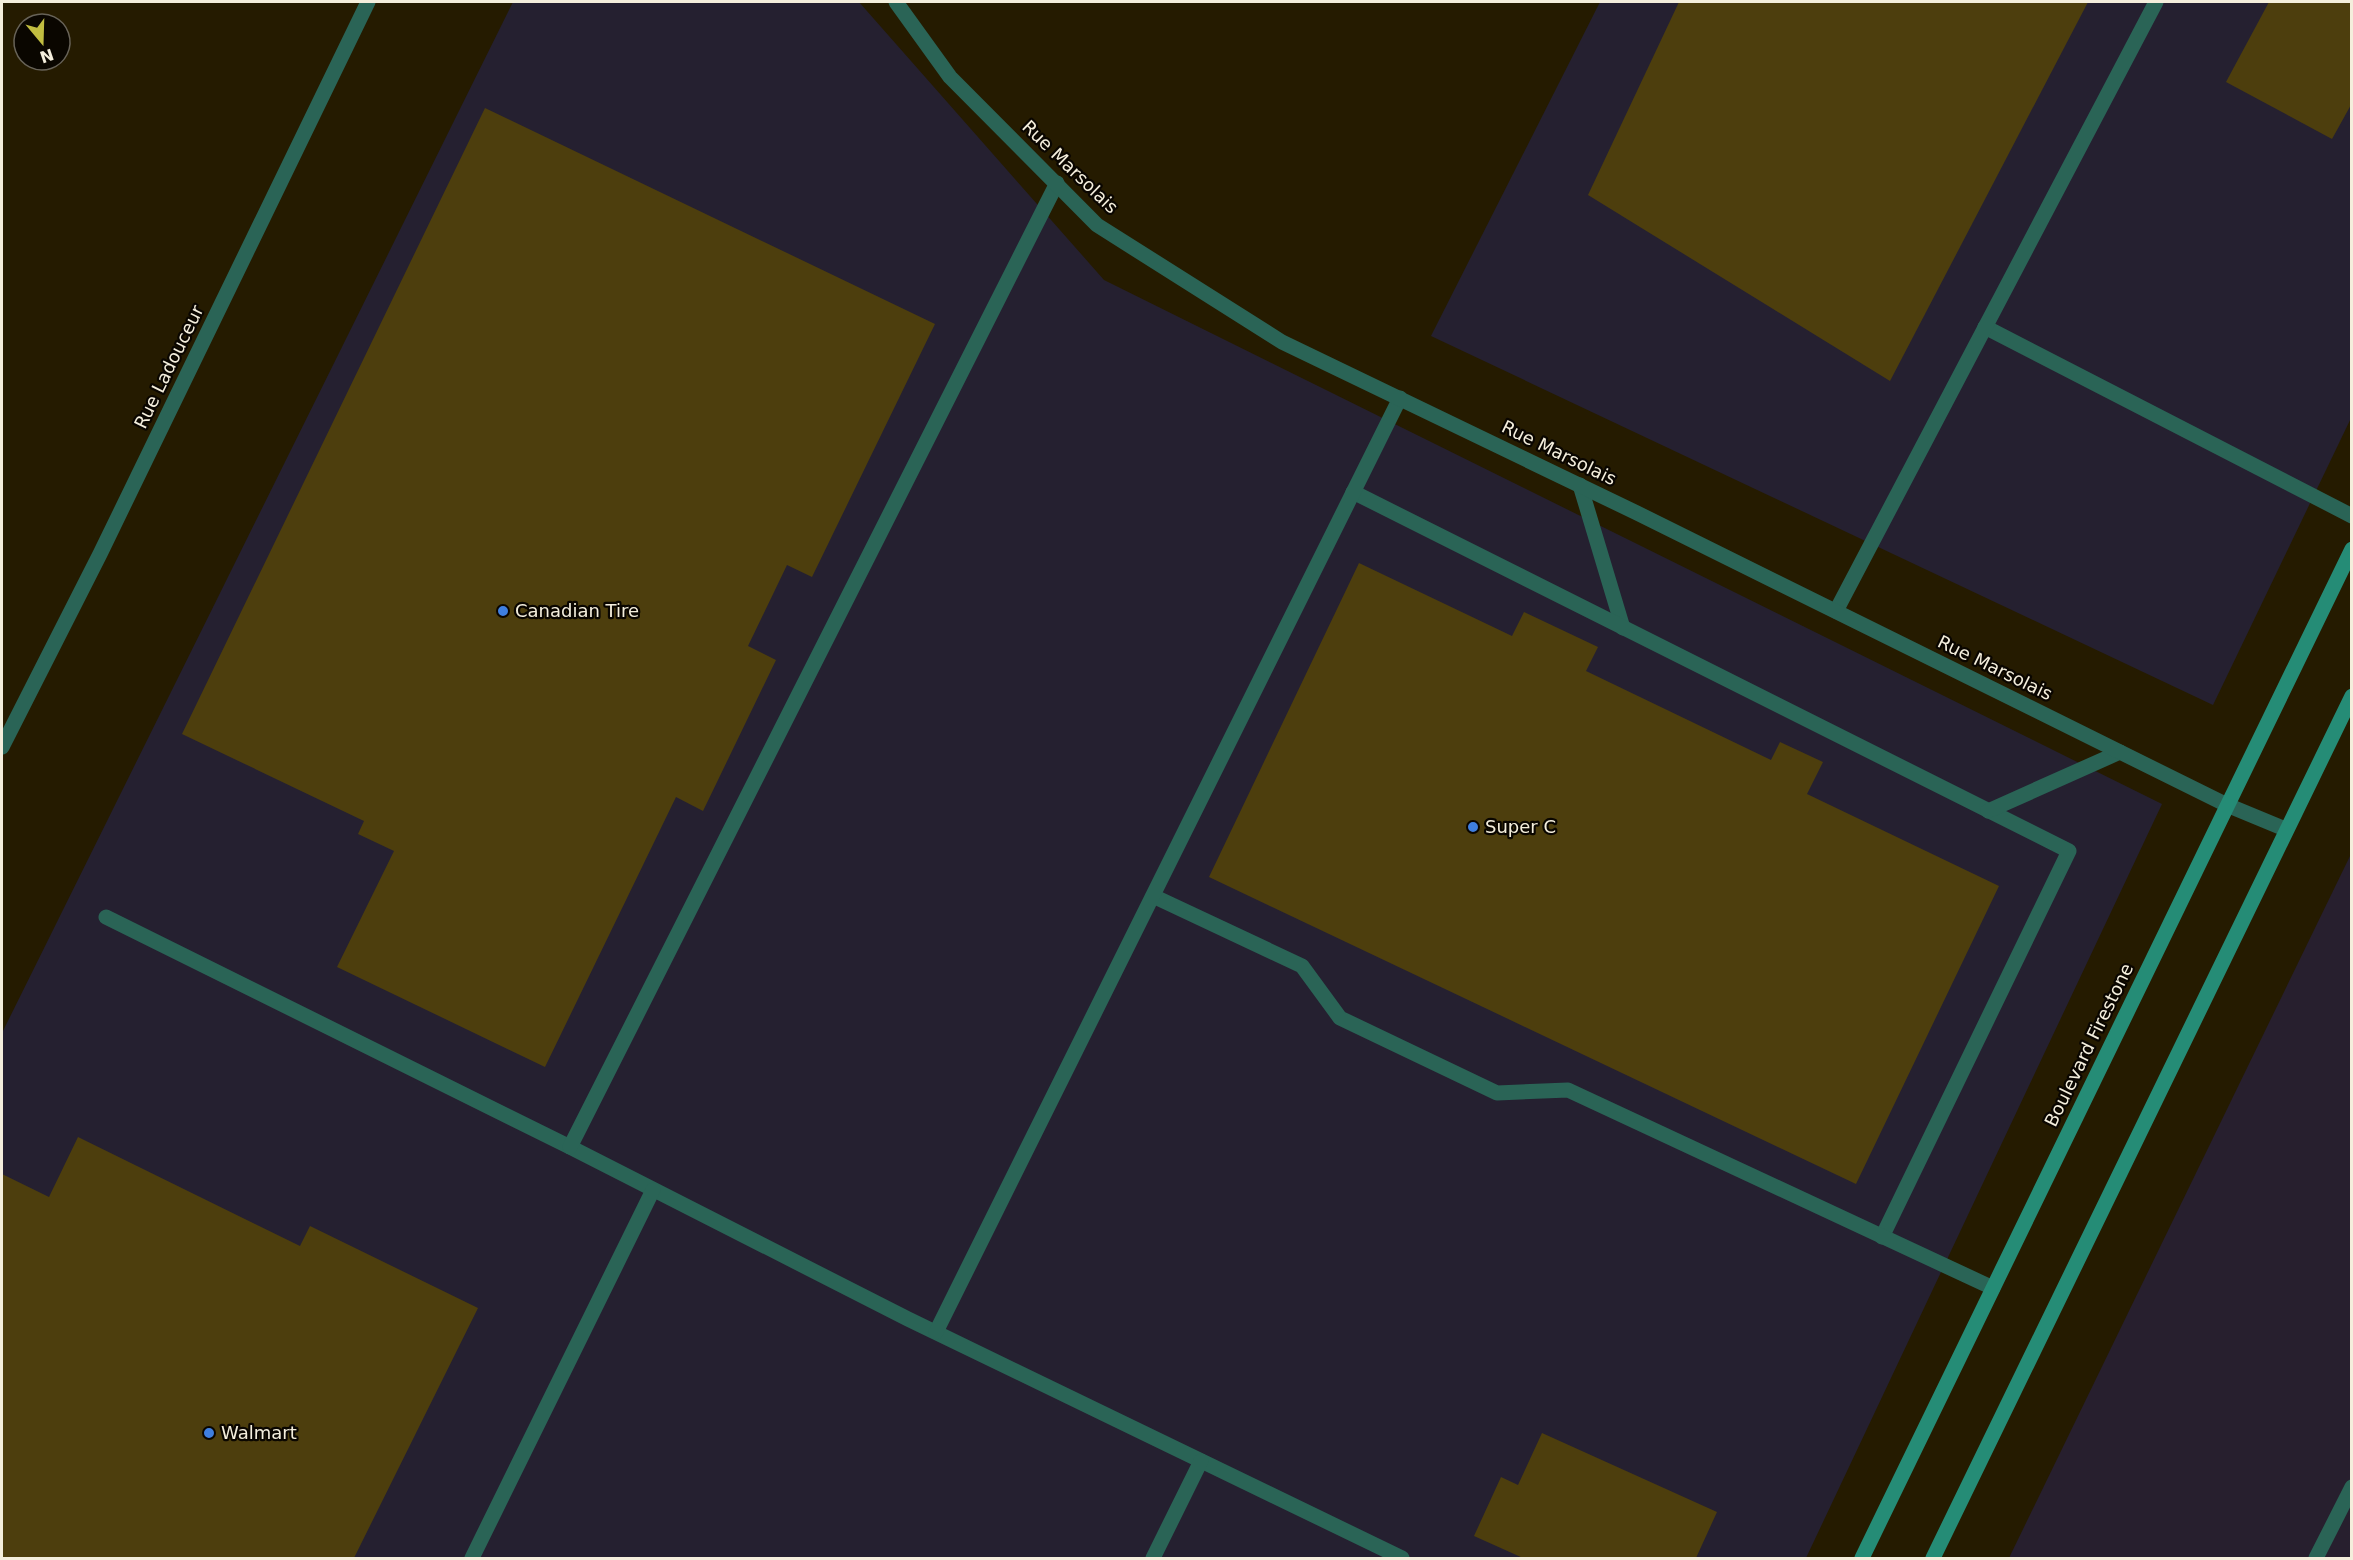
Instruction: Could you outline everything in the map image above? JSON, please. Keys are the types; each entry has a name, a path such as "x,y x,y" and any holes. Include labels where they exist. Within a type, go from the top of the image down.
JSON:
{"main road":[{"name":"Boulevard Firestone","path":"1862,1558 2352,549"},
{"path":"1933,1558 2285,829 2352,696"}],"street":[{"name":"Rue Ladouceur","path":"2,747 105,544 368,2"},
{"name":"Rue Marsolais","path":"896,2 950,77 1097,225 1282,342 1580,485 2228,805 2285,829"},
{"path":"1836,611 2156,2"},
{"path":"570,1147 1057,183"},
{"path":"1985,327 2352,516"},
{"path":"936,1332 1400,398"},
{"path":"1580,485 1623,628"},
{"path":"1353,492 2069,851 1882,1237"},
{"path":"1988,811 2120,752"},
{"path":"1153,896 1302,966 1340,1018 1497,1093 1568,1090 1994,1288"},
{"path":"106,917 936,1332 1402,1558"},
{"path":"472,1558 653,1190"},
{"path":"1153,1558 1201,1461"},
{"path":"2316,1558 2352,1487"}],"shaded area":[{"path":"513,2 859,2 1104,280 2162,804 1806,1558 2,1558 2,1033"},
{"path":"1600,2 2351,2 2351,418 2213,705 1431,336"},
{"path":"2351,854 2351,1558 2009,1558"}],"building":[{"path":"1679,2 2088,2 1890,381 1588,195"},
{"path":"2269,2 2352,2 2352,103 2332,139 2226,82"},
{"name":"Canadian Tire","path":"485,108 935,324 812,577 787,565 748,646 776,660 703,811 676,797 545,1067 337,967 394,851 358,834 364,821 182,734"},
{"path":"1359,563 1512,636 1524,612 1598,647 1586,671 1771,760 1780,742 1823,762 1807,794 1999,886 1856,1184 1209,877"},
{"name":"Walmart","path":"78,1137 300,1246 310,1226 478,1308 354,1558 2,1558 2,1174 49,1197"},
{"path":"1542,1433 1717,1512 1696,1558 1523,1558 1474,1536 1501,1477 1518,1485"}],"place":[{"name":"Canadian Tire","path":"503,611"},
{"name":"Super C","path":"1473,827"},
{"name":"Walmart","path":"209,1433"}]}
